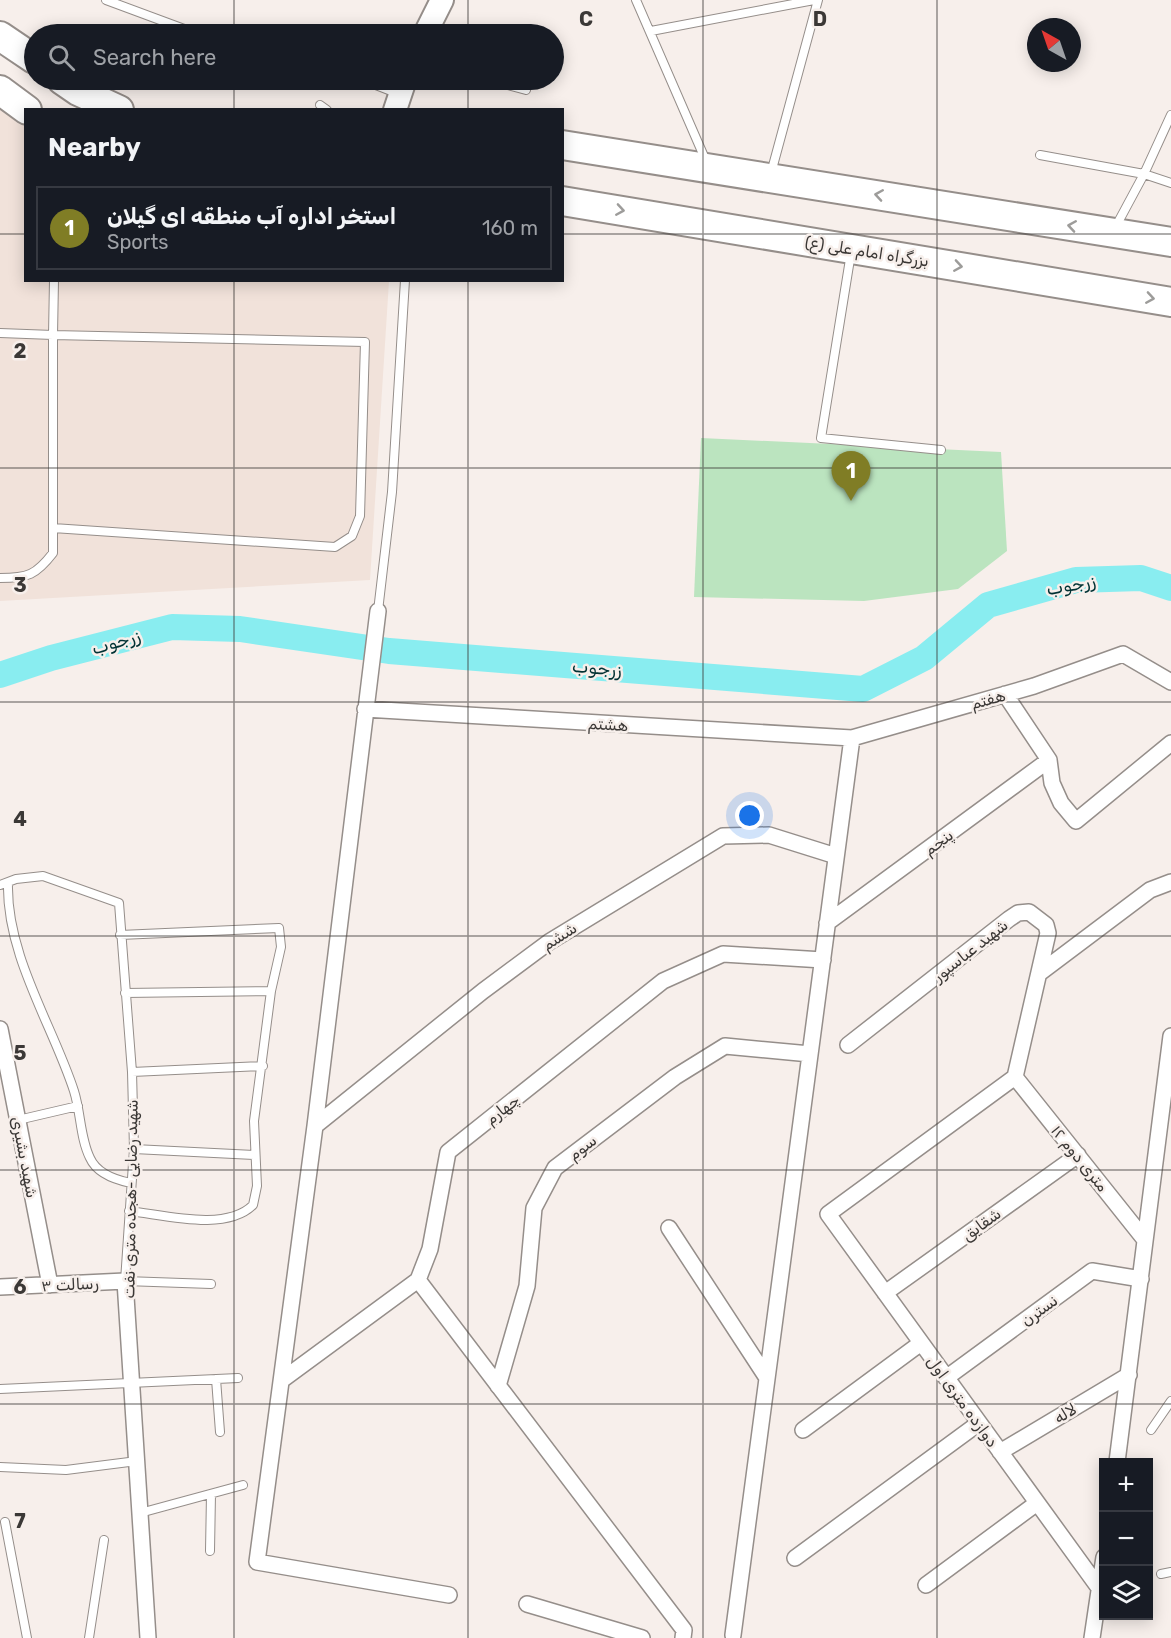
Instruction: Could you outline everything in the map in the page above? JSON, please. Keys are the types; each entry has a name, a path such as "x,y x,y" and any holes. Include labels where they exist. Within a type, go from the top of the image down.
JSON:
{"highway":[{"path":"0,36 24,52"},
{"path":"0,90 24,108"},
{"path":"77,90 115,108"},
{"path":"564,145 1171,242"},
{"name":"بزرگراه امام علی (ع)","path":"564,201 1171,302"}],"street":[{"path":"430,24 442,0"},
{"path":"378,611 315,1126 257,1562 449,1594"},
{"name":"هفتم","path":"852,738 1005,694 1123,654 1171,682"},
{"path":"1005,694 1049,760 1052,783 1061,803 1076,821 1171,743"},
{"name":"هشتم","path":"366,705 852,738"},
{"path":"731,1637 852,738"},
{"name":"پنجم","path":"827,923 1049,760"},
{"name":"ششم","path":"315,1126 483,991 549,942 723,836 769,835 836,856"},
{"path":"1015,1077 1041,972 1150,890 1171,882"},
{"name":"شهید عباسپور","path":"848,1045 1018,914 1029,912 1046,925 1048,933 1041,972"},
{"name":"چهارم","path":"418,1280 430,1249 447,1152 663,981 723,954 823,960"},
{"name":"شهید بشیری","path":"0,1029 50,1285"},
{"path":"1118,1458 1171,1036"},
{"name":"سوم","path":"498,1386 527,1286 534,1208 555,1168 675,1077 726,1046 810,1054"},
{"name":"۱۲ متری دوم","path":"1015,1077 1145,1240"},
{"name":"دوازده متری اول","path":"1015,1077 828,1214 1099,1588"},
{"name":"شقایق","path":"885,1293 1078,1155"},
{"path":"669,1228 767,1378"},
{"name":"نسترن","path":"946,1378 1092,1271 1140,1279"},
{"path":"282,1380 418,1280 684,1630 683,1638"},
{"name":"رسالت ۳","path":"0,1287 125,1281"},
{"name":"شهید رضایی -هجده متری نفت","path":"125,1281 148,1638"},
{"path":"803,1430 921,1343"},
{"name":"لاله","path":"1000,1452 1129,1375"},
{"path":"795,1558 979,1423"},
{"path":"926,1585 1037,1503"},
{"path":"1092,1638 1099,1588"},
{"path":"527,1604 642,1638"}],"lane":[{"path":"106,0 171,24"},
{"path":"636,0 709,168"},
{"path":"651,31 816,0 770,177"},
{"path":"1113,232 1144,174 1171,114"},
{"path":"1040,155 1144,174 1171,183"},
{"path":"851,249 821,438 941,450"},
{"path":"0,578 19,578 38,572 53,554 54,282"},
{"path":"378,611 392,492 405,282"},
{"path":"0,333 365,342 360,516 352,536 334,547 53,528"},
{"name":"شهید رضایی -هجده متری نفت","path":"4,884 16,879 43,876 119,903 132,1072 134,1149 125,1281"},
{"path":"4,884 32,992 74,1091 90,1160 110,1178 131,1183"},
{"path":"120,935 279,928 281,947 271,991 254,1122 254,1155 258,1186 254,1205 236,1217 219,1221 129,1211"},
{"path":"125,993 271,991"},
{"path":"132,1072 263,1066"},
{"path":"18,1120 78,1106"},
{"path":"134,1149 254,1155"},
{"name":"رسالت ۳","path":"125,1281 211,1284"},
{"path":"0,1389 238,1378"},
{"path":"216,1379 220,1432"},
{"path":"1151,1430 1171,1401"},
{"path":"0,1467 66,1470 137,1461"},
{"path":"140,1513 243,1485"},
{"path":"210,1551 211,1494"},
{"path":"5,1522 27,1638"},
{"path":"89,1638 104,1540"},
{"path":"1161,1574 1171,1572"}],"shaded area":[{"path":"0,107 24,125 24,282 389,282 370,580 0,601"}],"green space":[{"path":"701,438 1001,452 1007,551 958,589 864,601 694,597"}],"waterway":[{"name":"زرجوب","path":"0,675 51,658 172,627 240,629 389,651 863,689 924,658 988,605 1076,580 1141,578 1171,588"}],"place":[{"name":"استخر اداره آب منطقه ای گیلان","path":"851,501"}]}
